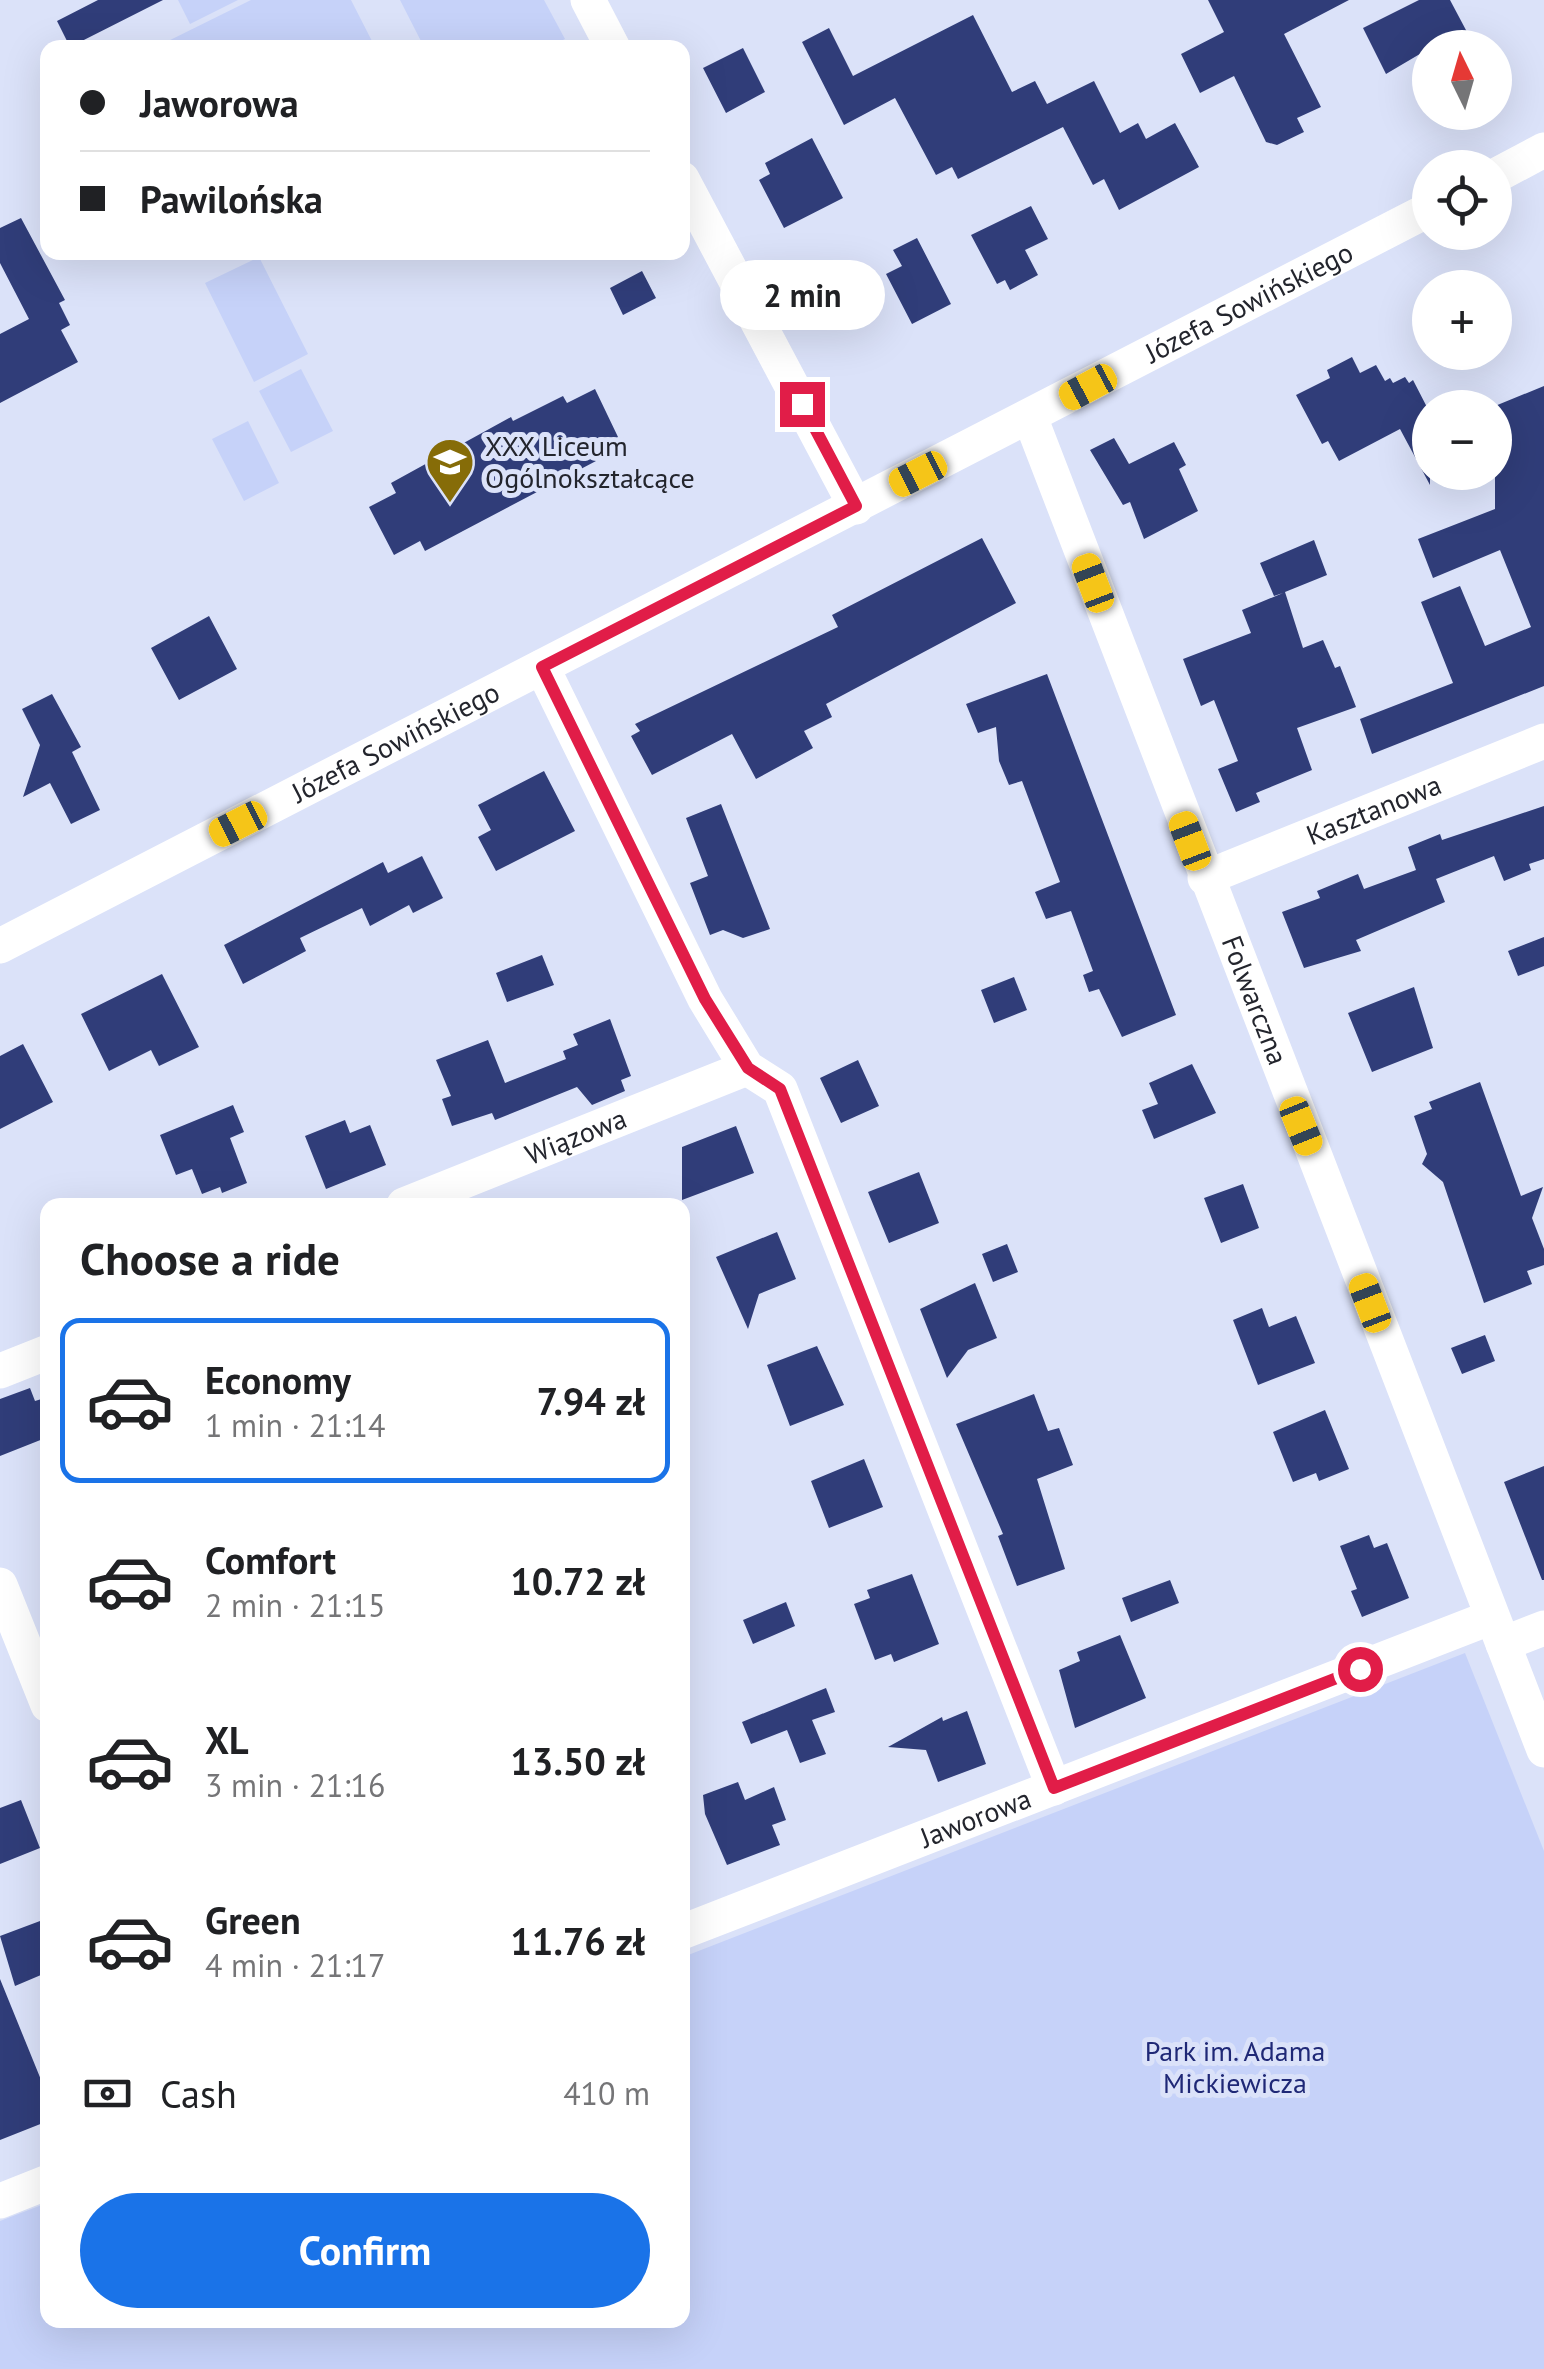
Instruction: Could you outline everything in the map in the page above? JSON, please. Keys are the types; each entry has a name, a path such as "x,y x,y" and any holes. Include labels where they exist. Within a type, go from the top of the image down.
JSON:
{"street":[{"path":"588,0 609,40"},
{"path":"1512,167 1544,150"},
{"path":"690,194 856,506"},
{"name":"Józefa Sowińskiego","path":"0,946 1412,218"},
{"name":"Folwarczna","path":"1030,417 1204,878 1544,1750"},
{"path":"542,667 705,999 748,1068 780,1089 1054,1788"},
{"name":"Kasztanowa","path":"1204,878 1544,741"},
{"name":"Wiązowa","path":"422,1198 748,1068"},
{"path":"0,1371 40,1355"},
{"path":"0,1585 40,1684"},
{"name":"Jaworowa","path":"690,1929 1054,1788 1497,1630 1544,1628"},
{"path":"0,2201 40,2185"}],"green space":[{"path":"178,0 238,0 190,24"},
{"path":"251,0 351,0 371,40 170,40"},
{"path":"400,0 544,0 565,39 563,40 420,40"},
{"path":"261,260 308,354 254,382 205,283"},
{"path":"301,369 333,431 291,452 259,391"},
{"path":"248,421 279,483 244,501 212,439"},
{"name":"Park im. Adama Mickiewicza","path":"1465,1653 1544,1851 1544,2369 0,2369 0,2221 40,2206 40,2328 690,2328 690,1954"}],"building":[{"path":"98,0 163,0 84,40 66,40 57,21"},
{"path":"1208,0 1349,0 1284,34 1321,107 1297,118 1304,132 1277,145 1266,142 1234,76 1200,93 1181,54 1224,32"},
{"path":"1419,0 1450,0 1466,30 1412,30 1412,59 1386,74 1363,28"},
{"path":"973,15 1012,92 1035,81 1047,104 1094,81 1120,133 1138,123 1146,139 1175,123 1199,167 1119,210 1104,179 1093,185 1063,127 958,179 952,167 936,175 895,98 844,125 802,42 829,28 853,76"},
{"path":"743,48 765,92 726,113 703,68"},
{"path":"812,138 843,198 784,228 759,180 770,174 765,163"},
{"path":"1031,206 1048,239 1025,250 1038,275 1010,290 1005,280 997,284 971,235"},
{"path":"21,218 40,260 65,300 59,303 70,325 61,330 78,362 0,403 0,334 29,319 0,263 0,228"},
{"path":"917,238 951,304 912,324 886,274 902,266 893,250"},
{"path":"642,271 656,298 623,315 610,288"},
{"path":"1352,357 1360,373 1376,365 1385,381 1390,378 1393,383 1405,377 1409,383 1413,380 1418,390 1412,390 1412,451 1400,429 1339,461 1328,441 1322,444 1296,395 1330,378 1327,370"},
{"path":"1544,386 1544,686 1372,754 1360,719 1453,683 1421,602 1460,586 1485,646 1531,627 1500,550 1433,578 1418,539 1495,509 1495,490 1512,490 1512,399"},
{"path":"595,389 618,437 592,452 596,461 425,551 420,541 394,555 369,507 396,493 391,483 511,417 513,421 563,396 567,403"},
{"path":"1114,438 1129,464 1174,442 1186,465 1179,469 1198,511 1144,539 1130,502 1123,505 1090,450"},
{"path":"982,538 1016,603 826,704 832,717 804,731 813,748 756,779 732,734 652,775 631,736 640,731 635,724 838,627 832,615"},
{"path":"1314,540 1327,575 1285,592 1303,648 1323,640 1335,668 1340,666 1356,707 1297,728 1312,770 1256,793 1260,802 1236,812 1218,769 1238,761 1214,700 1201,706 1183,659 1251,633 1242,610 1283,593 1274,596 1260,563"},
{"path":"209,616 237,669 179,700 151,648"},
{"path":"1047,674 1176,1015 1122,1037 1099,989 1089,992 1083,975 1093,971 1071,911 1046,919 1035,892 1060,882 1022,781 1009,785 999,761 996,727 978,733 966,704"},
{"path":"52,694 81,747 72,752 100,810 71,824 50,783 23,797 40,745 22,709"},
{"path":"544,771 575,831 496,871 478,837 491,830 478,805"},
{"path":"721,804 770,929 743,938 723,930 710,935 690,883 708,876 686,818"},
{"path":"1544,806 1544,859 1529,864 1531,870 1504,881 1494,856 1436,879 1445,902 1356,940 1361,951 1304,968 1282,912 1320,898 1317,891 1358,874 1364,889 1416,870 1408,847 1440,834 1442,840"},
{"path":"422,856 443,898 413,913 409,905 370,926 362,908 300,938 306,951 243,984 224,945 383,862 388,873"},
{"path":"1544,937 1544,966 1518,976 1508,951"},
{"path":"542,955 554,985 507,1002 496,973"},
{"path":"162,974 199,1047 159,1066 151,1050 109,1071 81,1014"},
{"path":"1014,977 1027,1010 994,1023 981,990"},
{"path":"1414,987 1433,1048 1372,1072 1348,1013"},
{"path":"610,1019 631,1076 621,1080 625,1091 592,1105 577,1087 495,1120 492,1113 452,1126 442,1099 451,1096 436,1060 488,1040 505,1083 566,1059 563,1051 578,1045 573,1034"},
{"path":"23,1044 53,1102 0,1129 0,1056"},
{"path":"858,1060 879,1106 841,1123 820,1078"},
{"path":"1192,1064 1216,1113 1154,1139 1142,1110 1158,1104 1149,1083"},
{"path":"1480,1082 1521,1196 1543,1187 1532,1218 1544,1249 1544,1265 1527,1271 1532,1284 1484,1303 1443,1182 1422,1164 1427,1154 1414,1116 1432,1109 1429,1102"},
{"path":"233,1105 244,1132 230,1138 247,1183 222,1193 220,1187 202,1194 192,1169 176,1175 160,1135"},
{"path":"345,1120 350,1133 370,1125 386,1165 326,1189 305,1136"},
{"path":"736,1126 754,1173 682,1198 682,1147"},
{"path":"919,1172 939,1223 889,1243 868,1192"},
{"path":"1243,1184 1259,1228 1221,1243 1204,1198"},
{"path":"777,1232 796,1279 759,1294 748,1329 716,1257"},
{"path":"1007,1244 1018,1272 993,1282 982,1254"},
{"path":"975,1283 997,1338 968,1350 947,1378 920,1309"},
{"path":"1262,1308 1269,1327 1296,1316 1315,1363 1258,1385 1233,1320"},
{"path":"1485,1335 1495,1361 1462,1374 1451,1348"},
{"path":"817,1346 844,1405 790,1426 767,1365"},
{"path":"30,1388 35,1401 40,1399 40,1440 0,1456 0,1399"},
{"path":"1034,1394 1048,1431 1059,1428 1073,1465 1037,1479 1065,1569 1017,1586 998,1536 1003,1534 956,1424"},
{"path":"1325,1410 1349,1469 1319,1481 1316,1473 1293,1482 1273,1432"},
{"path":"864,1459 883,1507 829,1528 811,1481"},
{"path":"1544,1466 1544,1580 1542,1580 1504,1482"},
{"path":"1369,1535 1374,1548 1387,1543 1409,1598 1362,1617 1351,1591 1357,1589 1340,1546"},
{"path":"912,1574 939,1644 894,1662 891,1654 875,1660 854,1604 870,1598 867,1590"},
{"path":"1170,1580 1179,1603 1131,1622 1122,1598"},
{"path":"786,1602 795,1626 753,1644 743,1620"},
{"path":"1120,1635 1146,1698 1075,1728 1059,1670 1080,1661 1077,1652"},
{"path":"826,1688 835,1712 812,1720 826,1754 800,1763 787,1730 751,1744 742,1722"},
{"path":"967,1711 986,1764 938,1782 926,1750 888,1747 942,1717 943,1721"},
{"path":"738,1782 745,1800 774,1787 786,1820 772,1825 780,1845 727,1865 705,1814 703,1795"},
{"path":"21,1800 40,1848 0,1864 0,1808"},
{"path":"40,1921 40,1975 15,1986 0,1936"},
{"path":"0,1979 40,2077 40,2124 0,2140"}],"place":[{"name":"XXX Liceum Ogólnokształcące","path":"450,504"}],"route":[{"path":"802,404 856,506 542,667 705,999 748,1068 780,1089 1054,1788 1360,1669"}]}
